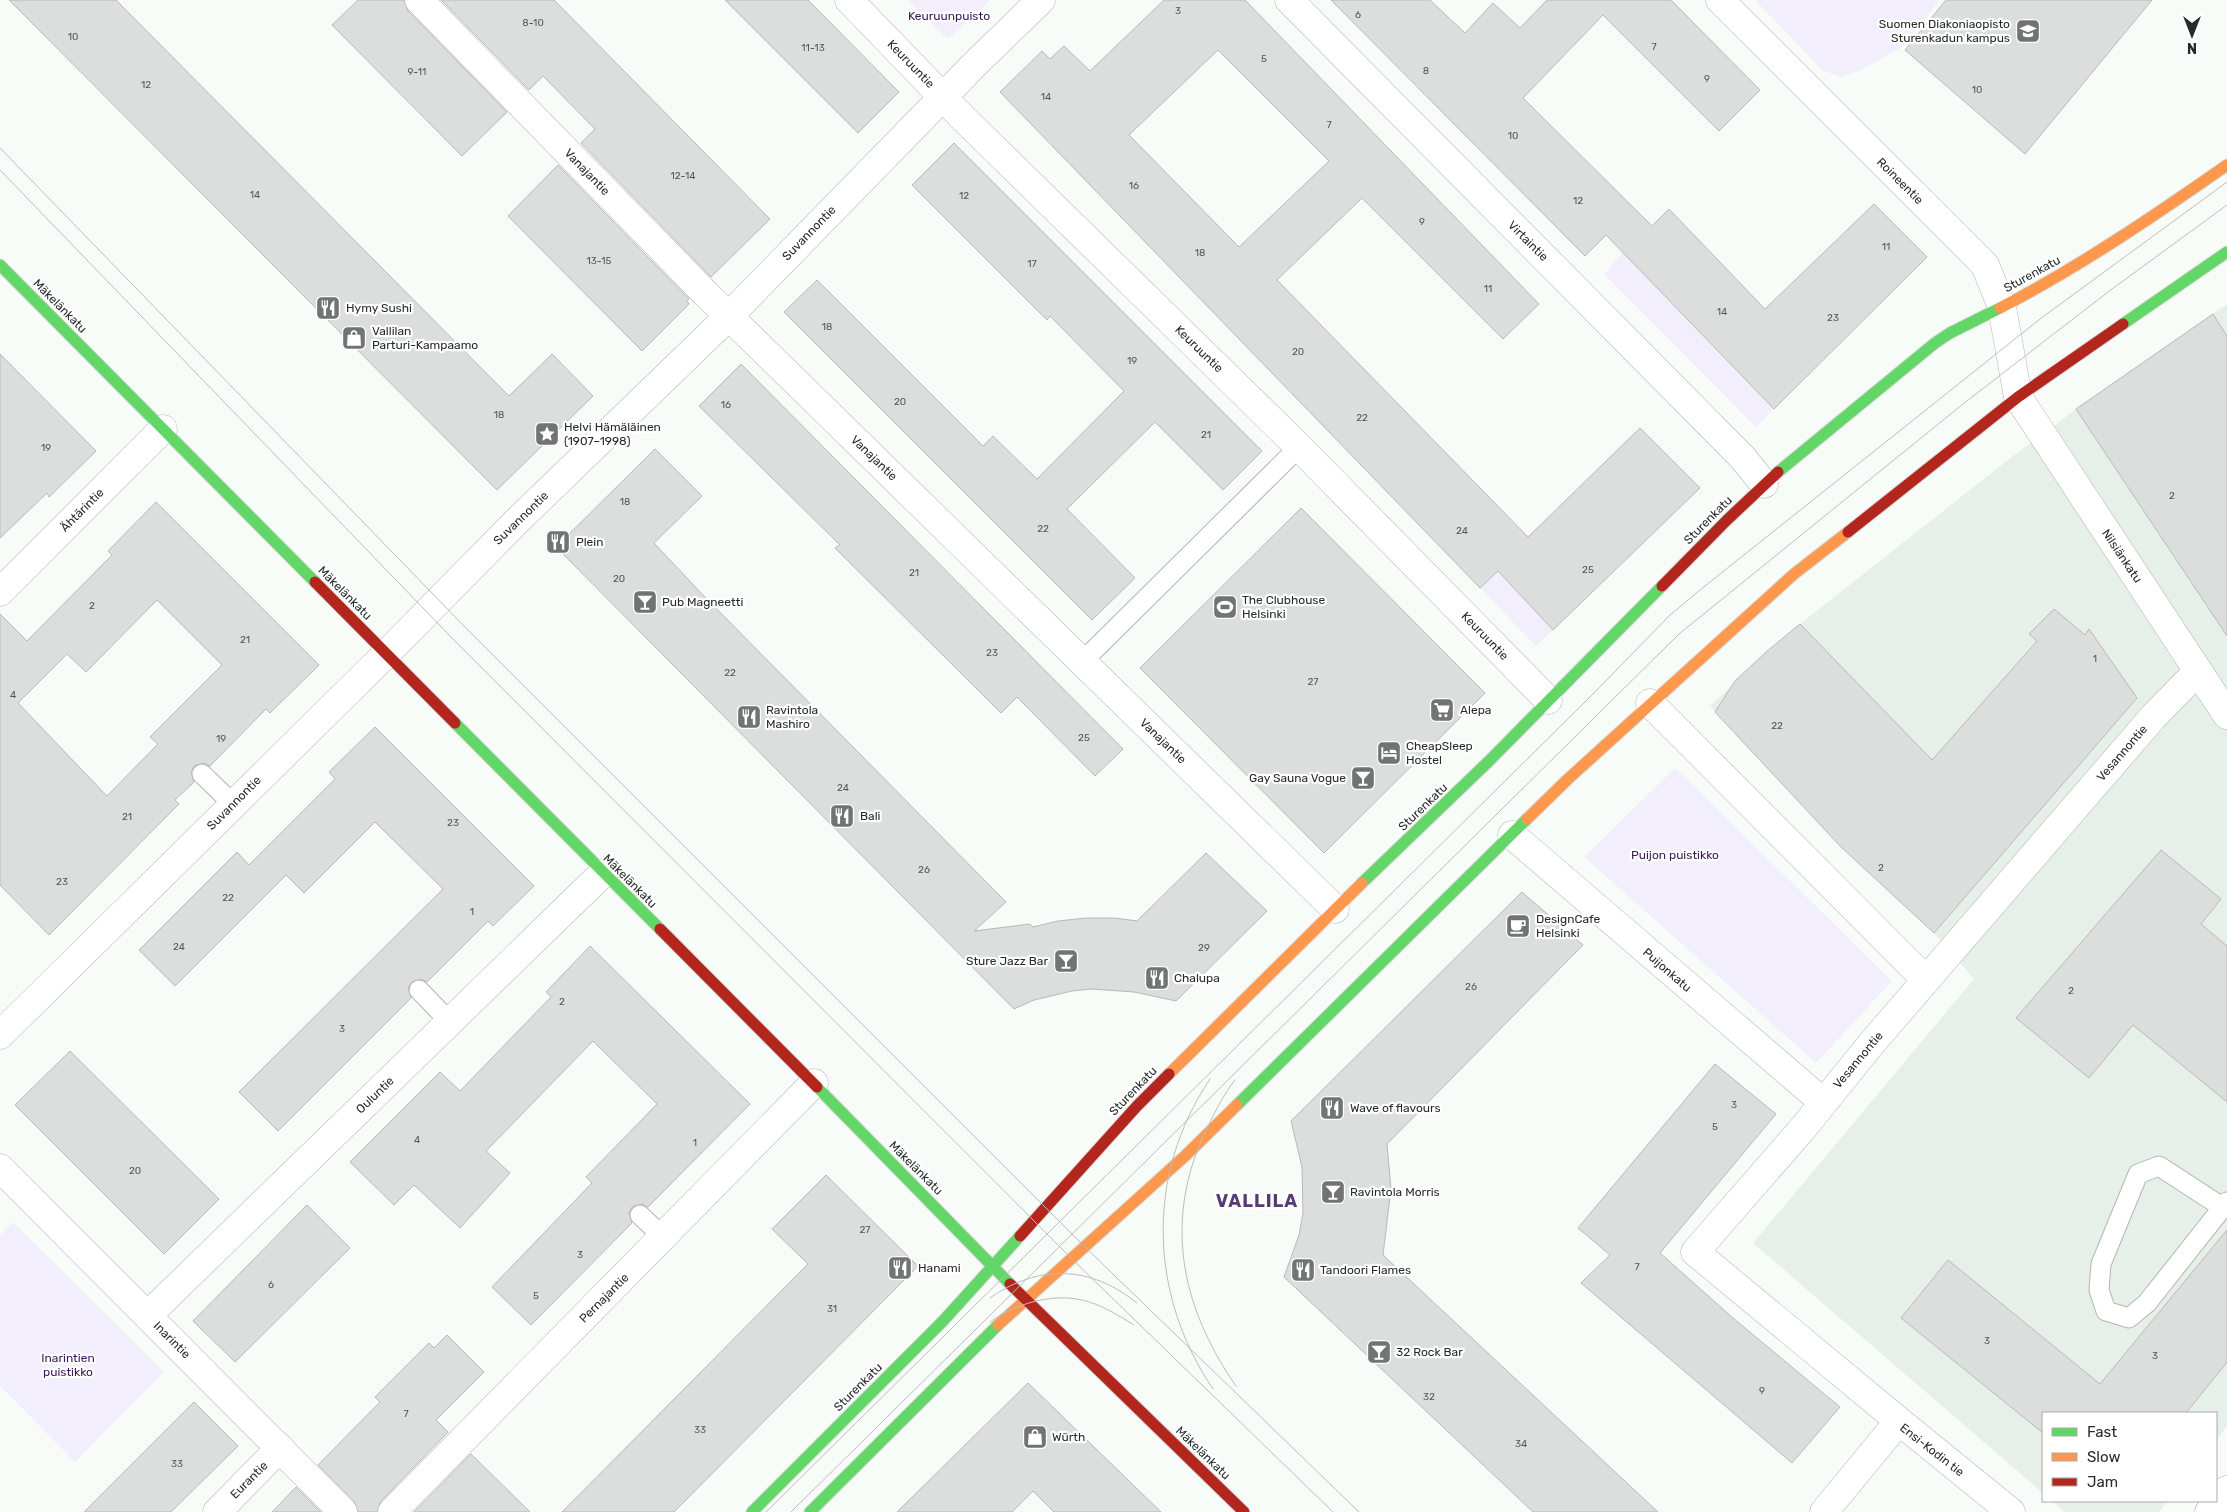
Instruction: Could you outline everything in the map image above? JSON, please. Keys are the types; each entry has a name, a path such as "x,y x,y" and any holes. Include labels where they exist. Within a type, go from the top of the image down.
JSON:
{"main road":[{"name":"Sturenkatu","path":"752,1512 943,1321 1137,1106 1335,909 1483,768 1548,700 1764,484 1934,343 1950,332 2002,307 2073,267 2160,212 2227,165"},
{"path":"810,1512 986,1336 1185,1156 1575,773 1794,574 2018,397 2227,252"},
{"name":"Mäkelänkatu","path":"0,265 603,874 814,1083 993,1267 1244,1512"}],"street":[{"name":"Vanajantie","path":"420,0 730,316 1335,909"},
{"name":"Keuruuntie","path":"848,0 943,97 1298,446 1548,700"},
{"name":"Suvannontie","path":"0,1035 386,654 516,522 730,316 943,97 1041,0"},
{"name":"Virtaintie","path":"1289,0 1742,457 1764,484"},
{"name":"Roineentie","path":"1720,0 1985,265 2002,307 2018,397"},
{"name":"Nilsiänkatu","path":"2018,397 2227,715"},
{"name":"Ähtärintie","path":"0,592 163,429"},
{"name":"Vesannontie","path":"1899,1421 1695,1252 1926,980 2154,717 2198,670"},
{"path":"1650,703 1926,980"},
{"name":"Puijonkatu","path":"1512,836 1823,1102"},
{"name":"Ouluntie","path":"148,1315 603,874"},
{"name":"Pernajantie","path":"392,1512 814,1083"},
{"name":"Inarintie","path":"0,1168 343,1512"},
{"name":"Ensi-Kodin tie","path":"1824,1512 1899,1421 2010,1512"},
{"name":"Eurantie","path":"217,1512 280,1448"},
{"path":"2209,1512 2227,1490"}],"lane":[{"path":"1082,662 1298,446"},
{"path":"202,774 233,804"},
{"path":"419,990 450,1022"},
{"path":"2159,1166 2225,1204 2147,1303 2129,1318 2106,1310 2099,1290 2101,1264 2138,1174 2159,1166"},
{"path":"640,1215 663,1237"}],"shaded area":[{"path":"2227,304 2227,1426 2217,1439 2217,1412 2042,1412 2042,1492 1753,1243 1974,979 1933,932 1710,706 1800,624 2004,463 2076,409"},
{"path":"2053,1502 2167,1502 2159,1512 2065,1512"}],"green space":[{"name":"Keuruunpuisto","path":"908,0 990,0 948,39"},
{"path":"1755,0 1940,0 1902,47 1859,71 1841,77 1822,70"},
{"path":"1623,253 1774,409 1756,427 1604,274"},
{"path":"1498,571 1553,630 1536,646 1480,588"},
{"name":"Puijon puistikko","path":"1675,768 1892,981 1816,1063 1584,857"},
{"name":"Inarintien puistikko","path":"13,1222 164,1372 75,1462 0,1386 0,1235"}],"building":[{"path":"9,0 116,0 509,396 552,354 593,396 497,490"},
{"path":"358,0 404,0 408,11 507,112 462,156 332,25"},
{"path":"441,0 554,0 770,219 711,277 581,143 595,129 543,76 529,90"},
{"path":"725,0 808,0 899,92 858,133"},
{"path":"1164,0 1245,0 1539,304 1503,339 1362,198 1277,280 1528,537 1640,428 1700,488 1553,630 1498,571 1480,588 1000,92 1042,51 1050,59 1064,46 1090,71","holes":["1218,50 1329,161 1239,247 1129,135"]},
{"path":"1331,0 1430,0 1465,33 1493,3 1520,28 1547,0 1671,0 1760,90 1719,131 1603,15 1523,98 1652,226 1669,209 1765,309 1874,204 1927,257 1774,409 1606,235 1585,256"},
{"path":"1946,0 2152,0 2025,154 1905,50"},
{"path":"954,143 1262,451 1223,490 1155,422 1067,509 1135,578 1092,620 784,312 817,280 983,446 993,436 1037,479 1124,391 1050,316 1047,320 912,185"},
{"path":"558,165 689,299 687,301 689,304 642,351 508,216"},
{"path":"2213,314 2227,336 2227,636 2076,409"},
{"path":"0,354 96,451 49,497 47,493 0,538"},
{"path":"741,364 1123,749 1095,776 1017,697 1001,713 835,548 840,545 699,406"},
{"path":"655,449 702,496 654,543 1006,902 974,931 1030,924 1033,927 1058,921 1086,918 1115,918 1137,921 1206,853 1267,911 1176,1001 1134,992 1091,989 1072,991 1034,1000 1014,1009 556,547"},
{"path":"156,502 319,665 270,713 266,709 210,766 204,763 194,766 191,772 194,782 175,800 179,804 49,935 0,885 0,614 27,641 112,555 108,551","holes":["157,600 222,665 150,737 158,744 107,796 18,703 67,654 86,672"]},
{"path":"1301,508 1485,693 1324,853 1140,668"},
{"path":"2054,609 2085,635 2089,629 2137,698 1934,933 1841,847 1715,712 1735,681 1800,624 1932,760 2037,641 2029,634"},
{"path":"375,727 534,886 493,926 488,921 427,982 422,979 412,982 408,987 411,998 278,1131 239,1092 443,889 375,822 304,893 286,875 175,986 139,950 237,852 249,865 335,779 329,772"},
{"path":"2161,850 2221,899 2201,924 2227,946 2227,1102 2133,1025 2089,1078 2016,1018"},
{"path":"1522,892 1583,945 1387,1144 1391,1189 1383,1255 1658,1512 1533,1512 1284,1277 1299,1235 1303,1213 1302,1167 1291,1121"},
{"path":"590,946 750,1104 648,1207 642,1204 632,1207 629,1213 632,1223 531,1325 492,1287 592,1183 586,1177 657,1104 593,1041 486,1151 510,1173 460,1228 414,1185 394,1205 350,1162 440,1072 460,1091 551,997 546,992"},
{"path":"70,1051 219,1199 164,1254 15,1105"},
{"path":"1715,1064 1776,1114 1660,1253 1733,1318 1840,1407 1792,1463 1581,1283 1610,1255 1578,1228"},
{"path":"826,1175 918,1266 674,1512 562,1512 808,1264 772,1229"},
{"path":"307,1205 350,1248 235,1362 193,1321"},
{"path":"2227,1230 2227,1362 2187,1412 2042,1412 2042,1432 1901,1318 1948,1260 2100,1384"},
{"path":"447,1335 484,1372 436,1420 448,1432 381,1501 377,1512 358,1512 354,1501 318,1465 380,1402 375,1397 429,1343 434,1348"},
{"path":"1028,1383 1161,1512 1054,1512 1033,1491 1012,1512 897,1512"},
{"path":"194,1402 238,1446 171,1512 84,1512"},
{"path":"471,1454 530,1512 414,1512"},
{"path":"296,1487 321,1512 272,1512"}],"tram line":[{"path":"0,148 462,624 1085,1247 1359,1512"},
{"path":"0,170 451,637 1072,1259 1333,1512"},
{"path":"766,1512 1591,696 1670,615 2040,319 2227,182"},
{"path":"791,1512 1679,634 1963,404 2108,292 2227,205"},
{"path":"1210,1079 1189,1116 1174,1155 1166,1194 1163,1235 1167,1275 1176,1314 1192,1353 1213,1389"},
{"path":"1235,1080 1214,1114 1194,1160 1185,1193 1182,1227 1184,1259 1190,1292 1201,1324 1236,1386"},
{"path":"990,1298 1003,1289 1017,1283 1046,1274 1061,1273 1092,1278 1107,1284 1137,1303"},
{"path":"990,1322 1022,1305 1046,1299 1070,1298 1095,1304 1134,1325"}],"traffic: fast":[{"path":"2123,324 2227,252"},
{"path":"0,265 315,582"},
{"path":"1778,472 1935,343 1950,333 2000,308"},
{"path":"1362,883 1489,761 1662,586"},
{"path":"455,723 660,929"},
{"path":"1237,1105 1527,819"},
{"path":"817,1087 1010,1284"},
{"path":"752,1512 943,1321 1020,1236"},
{"path":"810,1512 998,1325"}],"traffic: slow":[{"path":"2000,308 2059,276 2144,222 2227,165"},
{"path":"1527,819 1568,779 1794,574 1848,532"},
{"path":"1169,1074 1362,883"},
{"path":"998,1325 1185,1156 1237,1105"}],"traffic: jam":[{"path":"1848,532 2018,397 2123,324"},
{"path":"1662,586 1727,520 1778,472"},
{"path":"315,582 455,723"},
{"path":"660,929 817,1087"},
{"path":"1020,1236 1137,1106 1169,1074"},
{"path":"1010,1284 1244,1512"}],"place":[{"name":"Suomen Diakoniaopisto Sturenkadun kampus","path":"2028,31"},
{"name":"Hymy Sushi","path":"328,308"},
{"name":"Vallilan Parturi-Kampaamo","path":"354,338"},
{"name":"Helvi Hämäläinen (1907–1998)","path":"547,434"},
{"name":"Plein","path":"558,542"},
{"name":"Pub Magneetti","path":"645,602"},
{"name":"The Clubhouse Helsinki","path":"1225,607"},
{"name":"Alepa","path":"1442,710"},
{"name":"Ravintola Mashiro","path":"749,717"},
{"name":"CheapSleep Hostel","path":"1389,753"},
{"name":"Gay Sauna Vogue","path":"1363,778"},
{"name":"Bali","path":"842,816"},
{"name":"DesignCafe Helsinki","path":"1518,926"},
{"name":"Sture Jazz Bar","path":"1066,961"},
{"name":"Chalupa","path":"1157,978"},
{"name":"Wave of flavours","path":"1332,1108"},
{"name":"Ravintola Morris","path":"1333,1192"},
{"name":"Hanami","path":"900,1268"},
{"name":"Tandoori Flames","path":"1303,1270"},
{"name":"32 Rock Bar","path":"1379,1352"},
{"name":"Würth","path":"1035,1437"}],"district":[{"name":"VALLILA","path":"1257,1201"}]}
